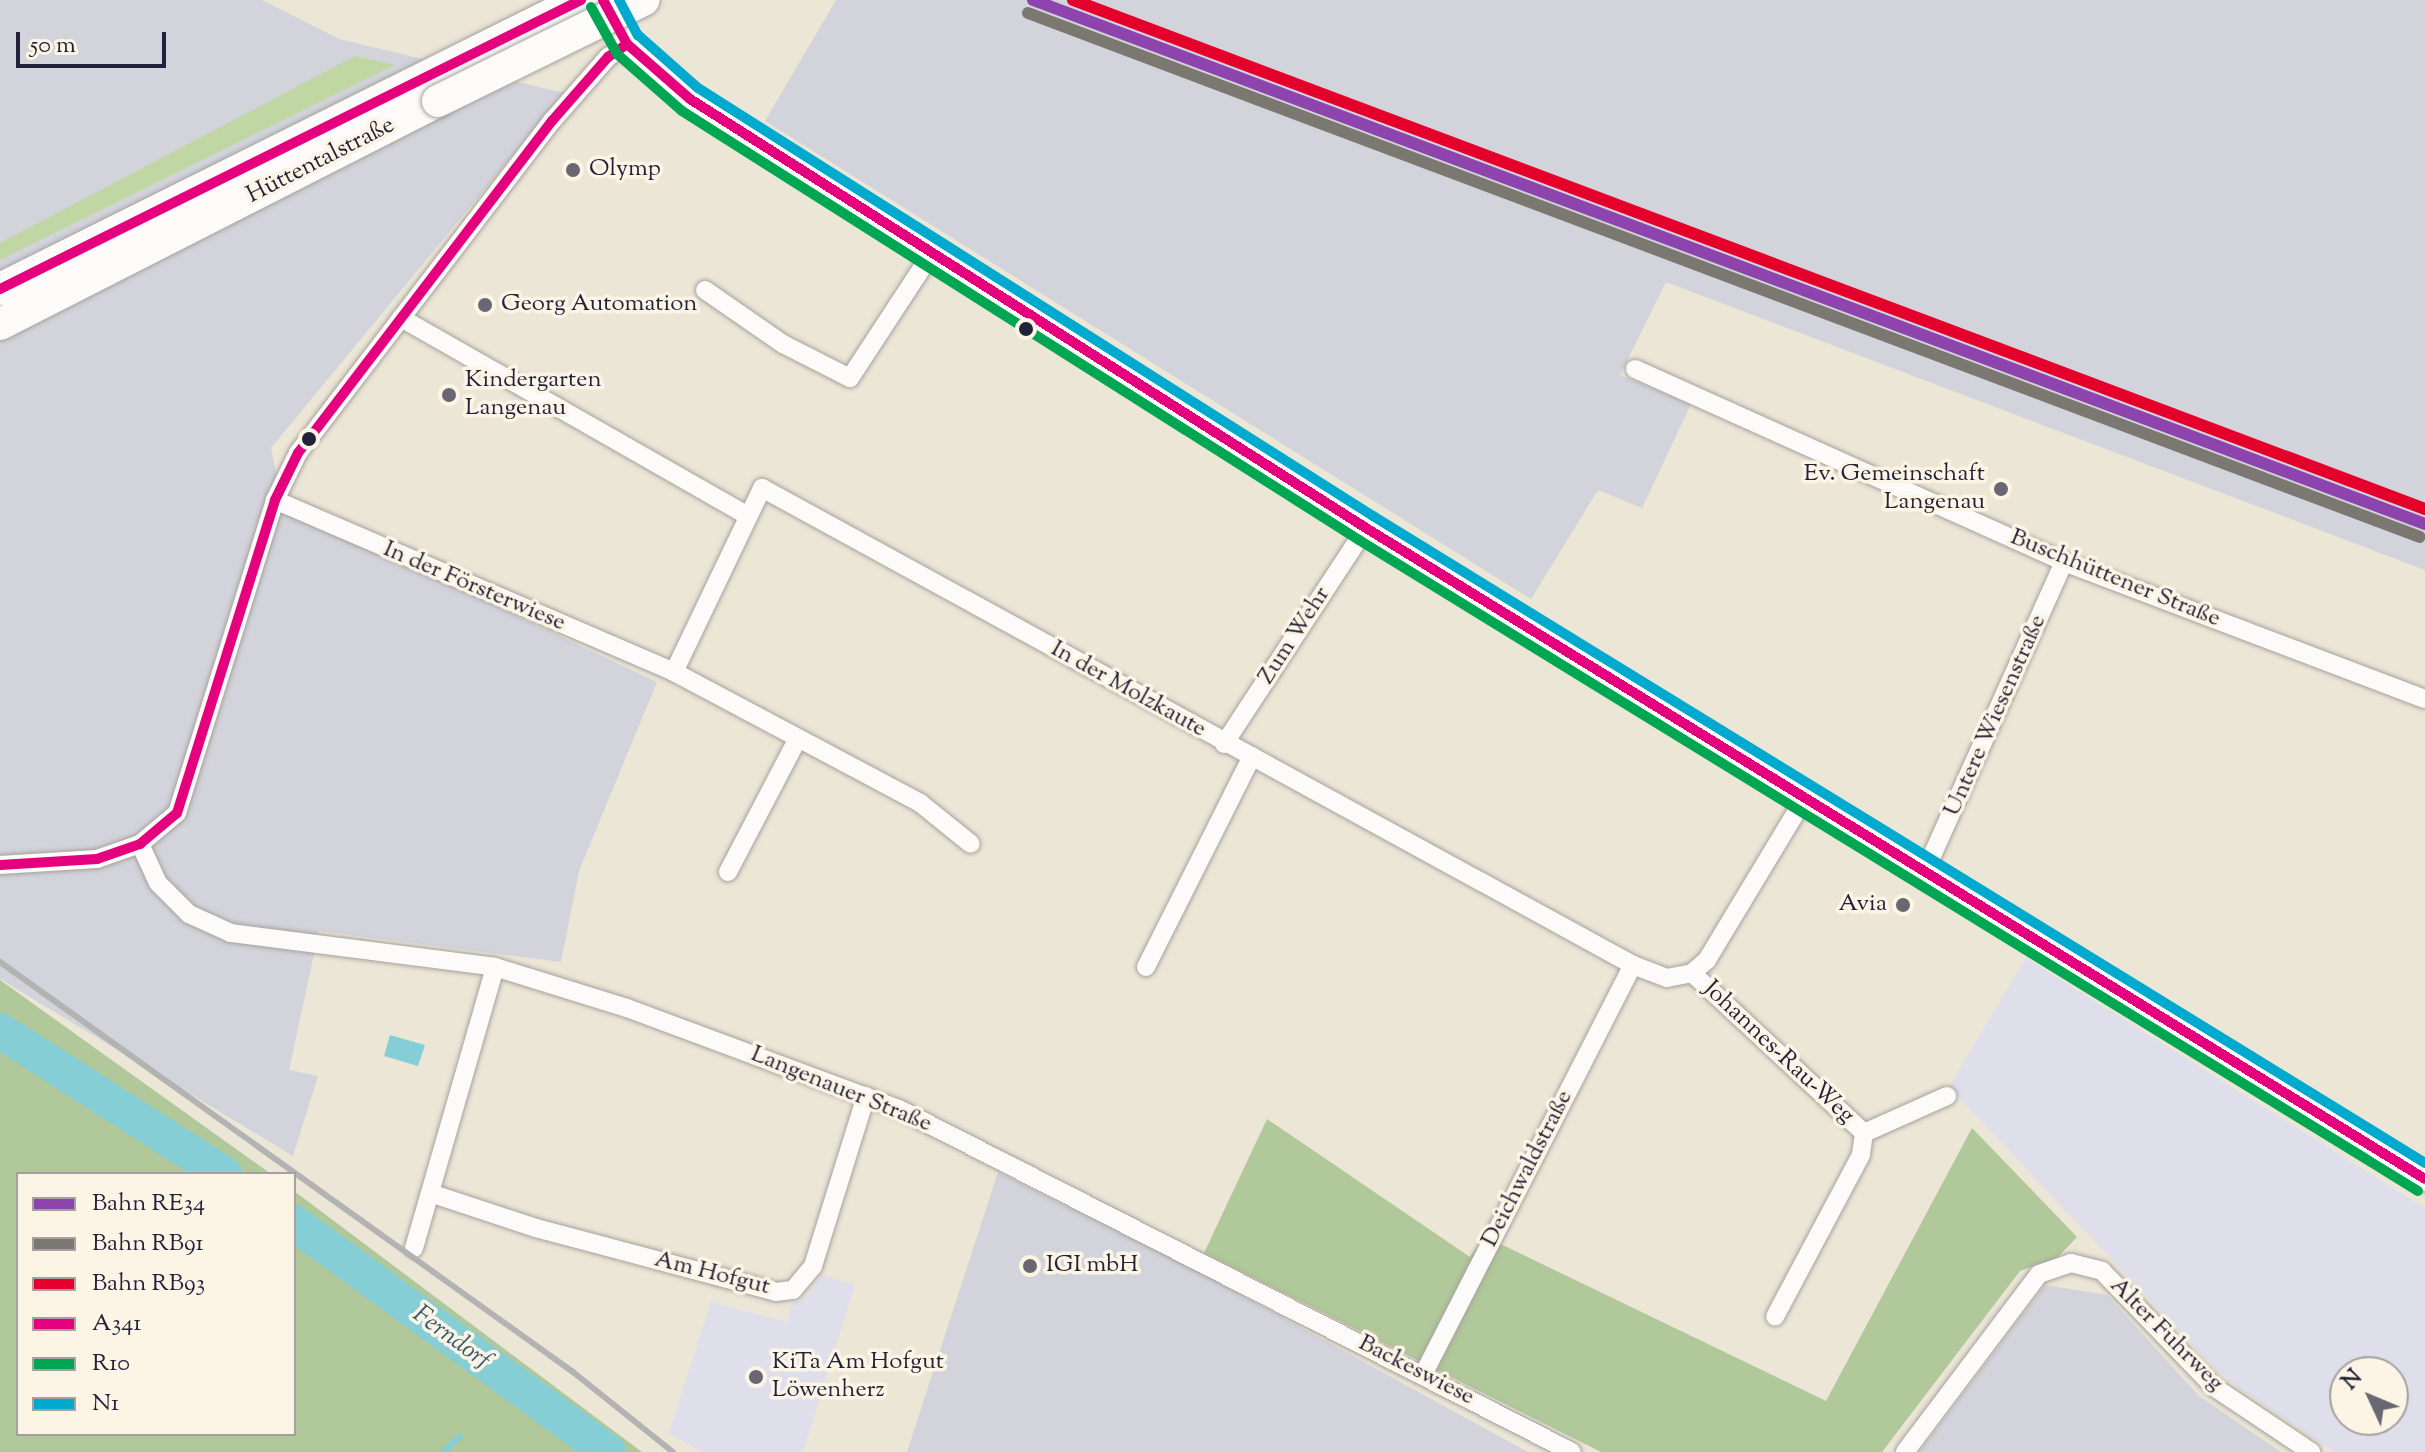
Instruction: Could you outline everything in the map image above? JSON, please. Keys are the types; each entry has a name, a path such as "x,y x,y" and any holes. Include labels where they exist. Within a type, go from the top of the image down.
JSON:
{"highway":[{"name":"Hüttentalstraße","path":"0,324 431,88 581,0"},
{"name":"Hüttentalstraße","path":"0,289 431,88 643,0"}],"main road":[{"path":"603,0 627,44 690,99 1366,528 1926,869 2425,1179"}],"street":[{"path":"0,865 97,859 140,844 177,813 275,500 298,453 552,121 608,57 627,44"},
{"path":"705,290 783,344 850,378 931,254"},
{"path":"401,318 747,515 674,672"},
{"name":"Buschhüttener Straße","path":"1635,369 2064,562 2425,699"},
{"name":"In der Molzkaute","path":"747,515 762,488 1224,744 1252,756 1633,965 1667,978 1692,973"},
{"name":"In der Försterwiese","path":"275,500 674,672 920,803 971,844"},
{"name":"Zum Wehr","path":"1224,744 1366,528"},
{"name":"Untere Wiesenstraße","path":"1926,869 2064,562"},
{"path":"728,872 797,740"},
{"path":"1146,967 1252,756"},
{"path":"1692,973 1707,960 1806,796"},
{"name":"Langenauer Straße","path":"140,844 158,883 189,914 231,933 495,967 627,1008 866,1096 1257,1293"},
{"name":"Deichwaldstraße","path":"1424,1373 1633,965"},
{"path":"414,1248 495,967"},
{"name":"Johannes-Rau-Weg","path":"1692,973 1864,1133"},
{"name":"Am Hofgut","path":"430,1193 536,1228 776,1292 793,1290 813,1266 866,1096"},
{"name":"Johannes-Rau-Weg","path":"1864,1133 1947,1096"},
{"name":"Johannes-Rau-Weg","path":"1775,1317 1861,1155 1864,1133"},
{"name":"Alter Fuhrweg","path":"1905,1452 2039,1274 2071,1263 2102,1271 2214,1387 2311,1452"},
{"name":"Backeswiese","path":"1257,1293 1424,1373 1572,1452"}],"shaded area":[{"path":"0,0 262,0 339,39 564,93 271,448 283,506 657,682 579,871 561,962 319,931 289,1070 318,1076 293,1156 0,979"},
{"path":"836,0 2425,0 2425,570 1666,282 1620,375 1691,404 1642,508 1598,490 1531,599 765,121"},
{"path":"2026,958 2425,1208 2425,1452 2334,1452 2221,1375 1949,1087"},
{"path":"998,1172 1196,1270 1528,1452 907,1452"},
{"name":"KiTa Am Hofgut Löwenherz","path":"822,1275 855,1285 803,1452 702,1452 669,1433 711,1302 787,1322 792,1303 806,1297"},
{"path":"2045,1285 2107,1295 2199,1396 2281,1452 1919,1452"}],"green space":[{"path":"355,56 395,65 0,260 0,243"},
{"path":"0,980 268,1172 16,1172 16,1436 296,1436 296,1192 642,1452 0,1452"},
{"path":"1267,1119 1470,1257 1484,1236 1826,1401 1972,1128 2077,1237 2057,1258 2020,1271 1882,1452 1601,1452 1204,1253"}],"water":[{"path":"390,1035 425,1045 418,1066 384,1056"}],"waterway":[{"name":"Ferndorf","path":"0,1031 221,1172"},
{"name":"Ferndorf","path":"296,1224 608,1452"},
{"path":"497,1390 508,1377"},
{"path":"443,1452 460,1436"}],"railway":[{"path":"0,962 293,1172"},
{"path":"296,1174 573,1372 673,1452"}],"rail line":[{"name":"RE34","path":"1033,0 2425,524"},
{"name":"RB93","path":"1073,0 2425,509"},
{"name":"RB91","path":"1028,13 2420,537"}],"transit line":[{"name":"A341","path":"0,289 581,0"},
{"name":"A341","path":"603,0 627,44 690,99 1366,528 2425,1179"},
{"name":"N1","path":"619,0 638,35 698,88 1373,516 2425,1163"},
{"name":"R10","path":"591,7 617,54 682,111 1359,540 2418,1191"},
{"name":"A341","path":"0,865 97,859 140,844 177,813 275,500 298,453 552,121 608,57 627,44"}],"place":[{"name":"Olymp","path":"573,170"},
{"name":"Georg Automation","path":"485,305"},
{"name":"Kindergarten Langenau","path":"449,395"},
{"name":"Ev. Gemeinschaft Langenau","path":"2001,489"},
{"name":"Avia","path":"1903,905"},
{"name":"IGI mbH","path":"1030,1266"},
{"name":"KiTa Am Hofgut Löwenherz","path":"756,1377"}]}
